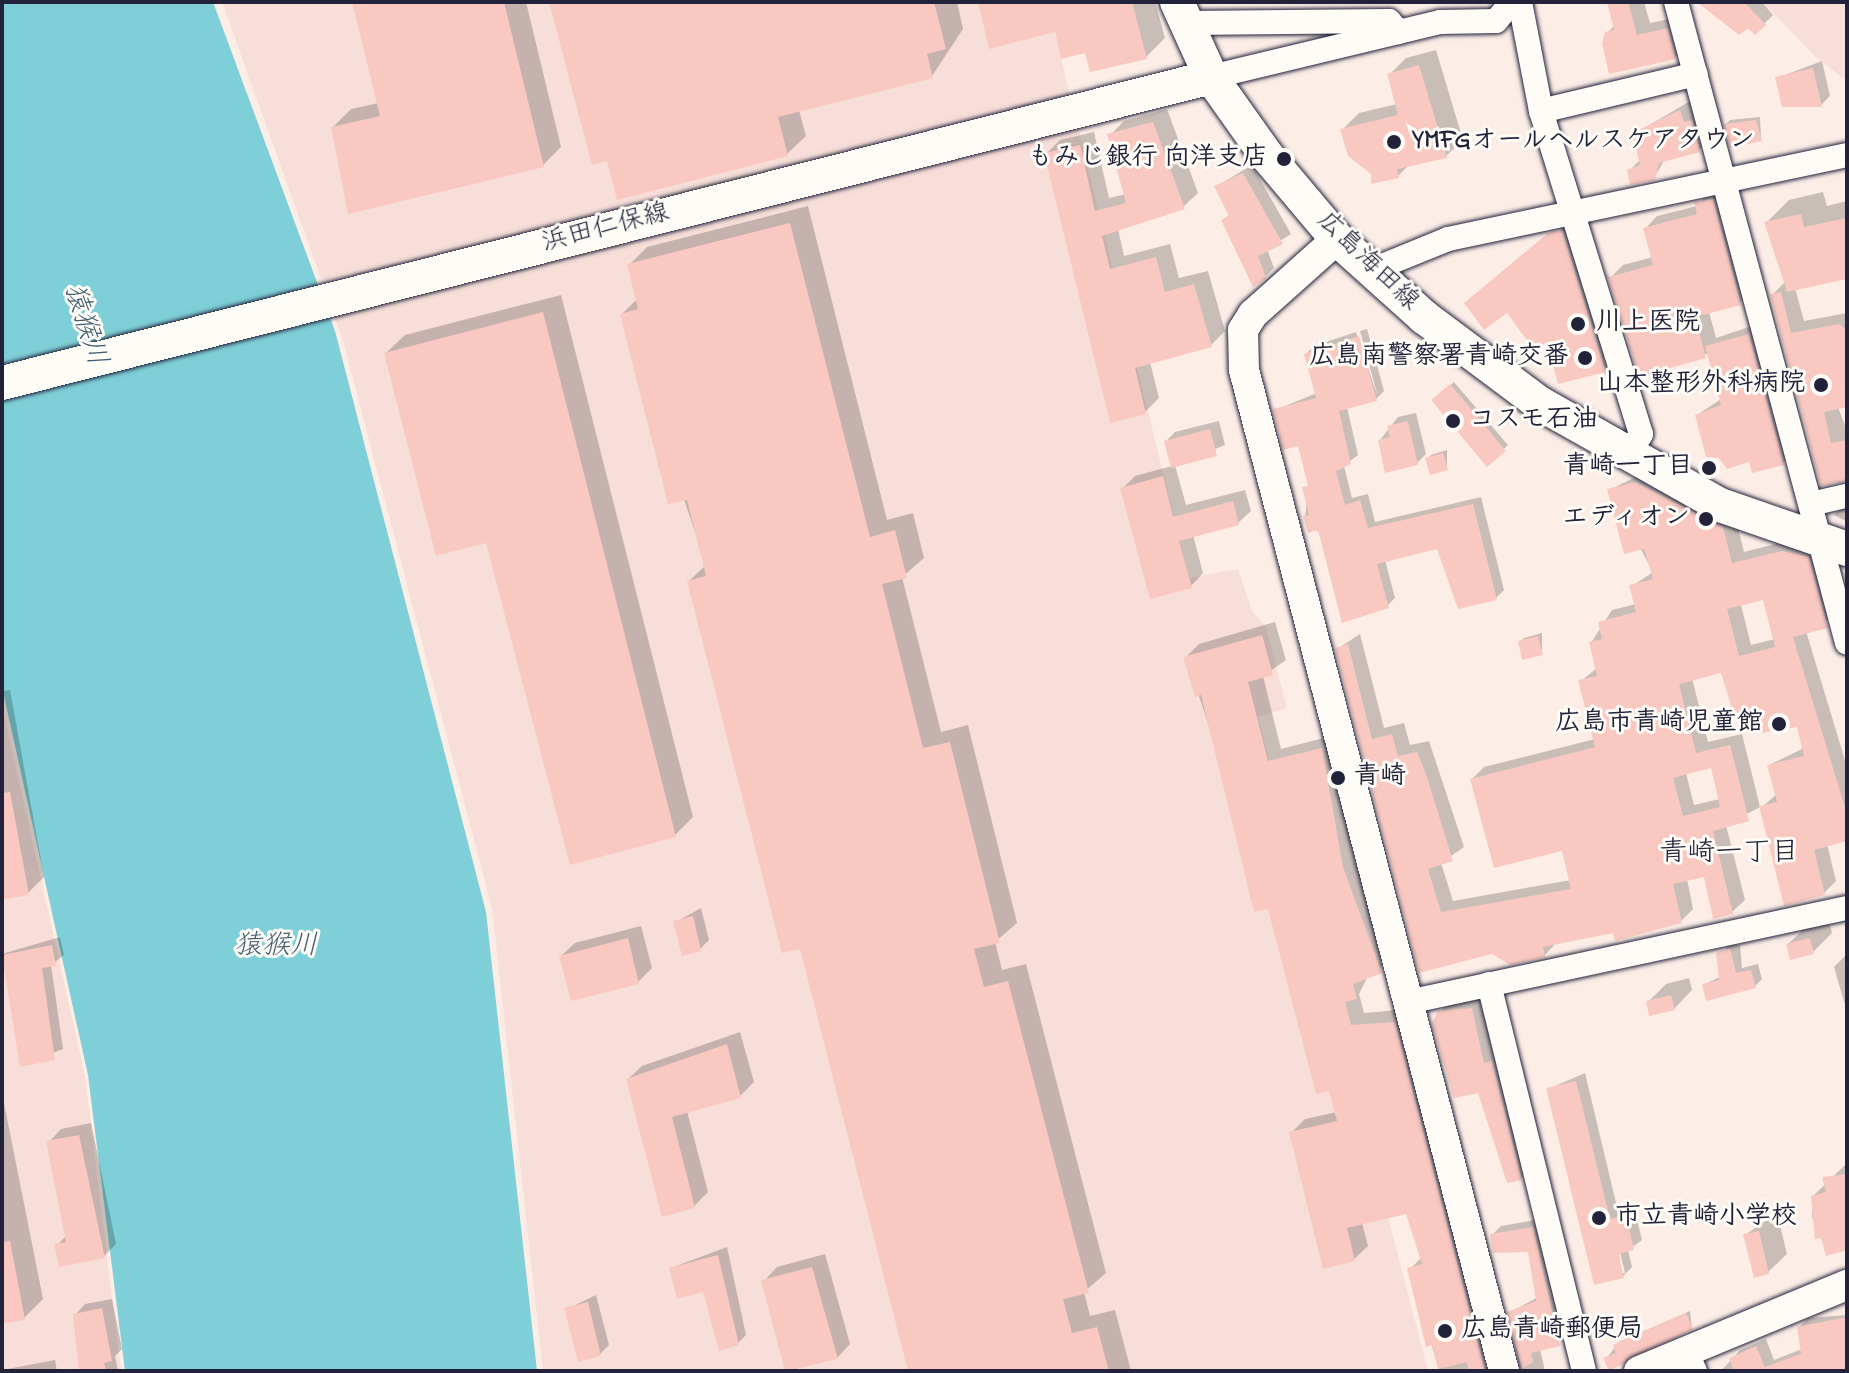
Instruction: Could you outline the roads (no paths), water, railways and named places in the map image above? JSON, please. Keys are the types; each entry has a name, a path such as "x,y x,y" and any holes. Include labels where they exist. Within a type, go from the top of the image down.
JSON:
{"main road":[{"name":"広島海田線","path":"1182,12 1211,77 1337,239 1372,270 1539,403 1720,505 1834,545"},
{"name":"浜田仁保線","path":"2,383 1211,77"}],"street":[{"path":"1211,77 1399,32 1496,21 1512,2"},
{"path":"1520,2 1541,111 1641,434 1629,454"},
{"path":"1676,2 1811,504 1834,545 1847,643"},
{"path":"1182,12 1310,11 1389,21 1399,32"},
{"path":"1541,111 1696,74"},
{"path":"1372,270 1448,239 1847,155"},
{"path":"1337,239 1253,314 1243,330 1244,370 1504,1371"},
{"path":"1811,504 1847,496"},
{"path":"1408,1002 1847,908"},
{"path":"1489,984 1584,1371"},
{"path":"1639,1371 1690,1361 1847,1285"}],"water":[{"name":"猿猴川","path":"2,2 213,2 335,331 486,912 537,1371 125,1371 88,1075 2,687"}],"place":[{"name":"YMFGオールヘルスケアタウン","path":"1394,142"},
{"name":"もみじ銀行 向洋支店","path":"1284,159"},
{"name":"川上医院","path":"1578,324"},
{"name":"広島南警察署青崎交番","path":"1585,358"},
{"name":"山本整形外科病院","path":"1821,385"},
{"name":"コスモ石油","path":"1453,421"},
{"name":"青崎一丁目","path":"1709,468"},
{"name":"エディオン","path":"1706,519"},
{"name":"広島市青崎児童館","path":"1779,724"},
{"name":"青崎","path":"1338,778"},
{"name":"市立青崎小学校","path":"1599,1218"},
{"name":"広島青崎郵便局","path":"1445,1331"}],"district":[{"name":"青崎一丁目","path":"1729,854"}]}
